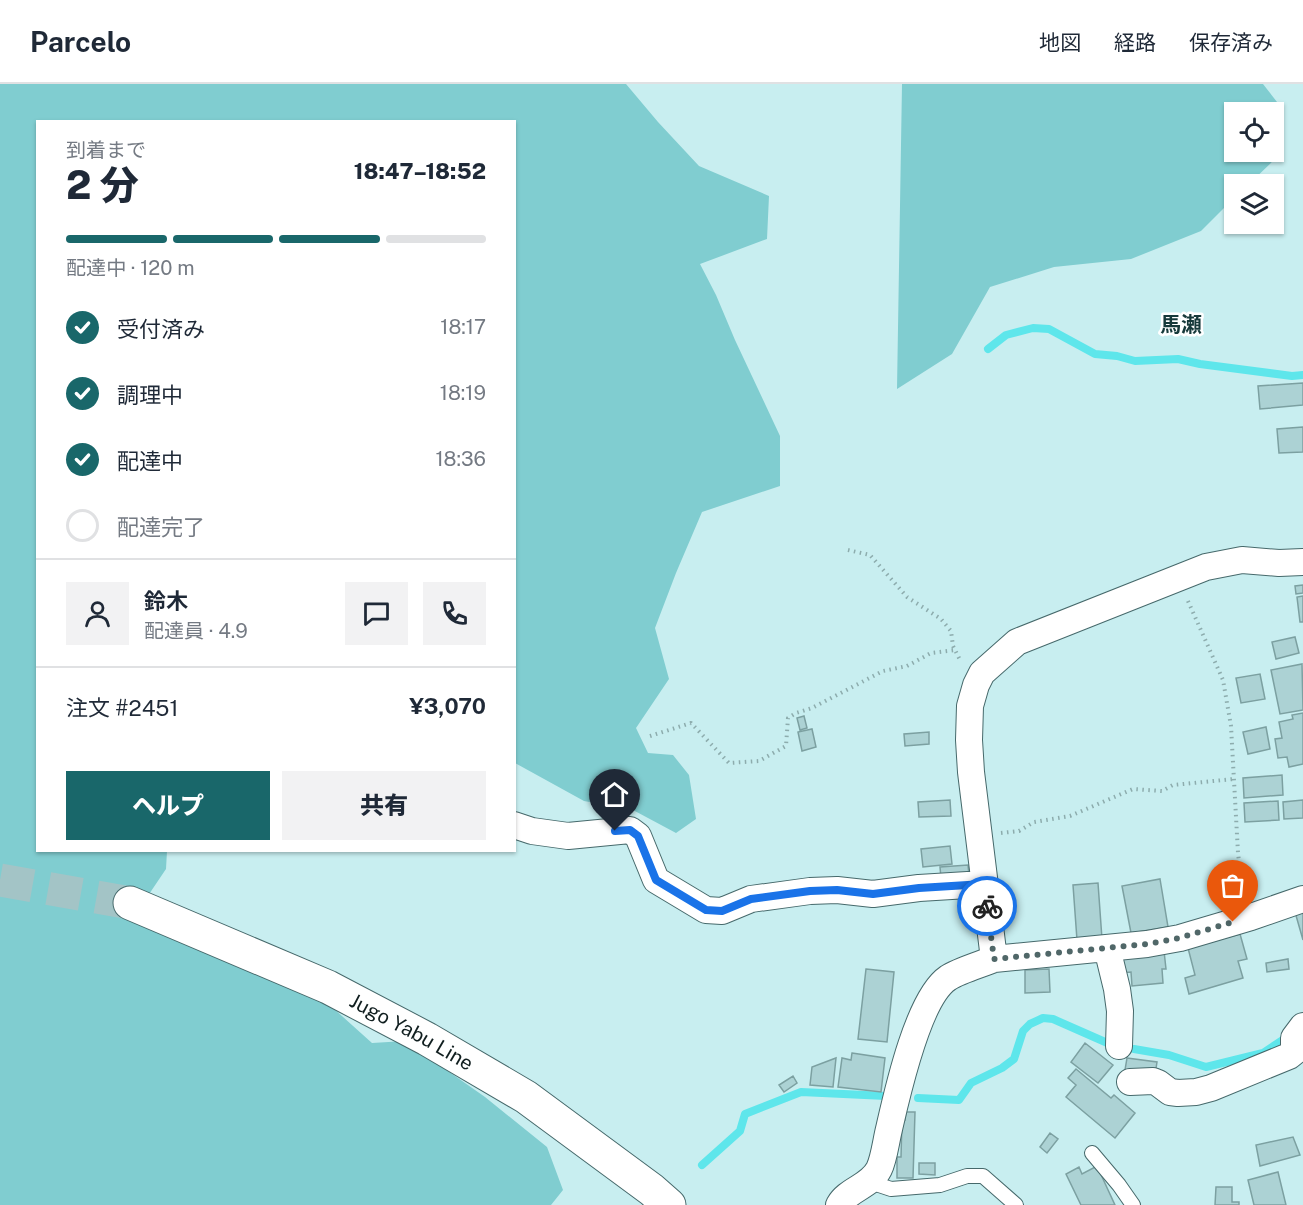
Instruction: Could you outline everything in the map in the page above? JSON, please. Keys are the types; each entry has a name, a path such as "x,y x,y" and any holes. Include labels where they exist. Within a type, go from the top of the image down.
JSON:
{"main road":[{"name":"Jugo Yabu Line","path":"130,903 328,987 427,1039 526,1097 669,1205"}],"street":[{"path":"994,959 978,837 969,740 970,706 982,673 1017,642 1206,567 1242,560 1303,562"},
{"path":"516,826 531,831 568,836 630,830 638,836 656,880 706,910 722,911 751,899 810,891 837,890 873,894 919,888 984,884"},
{"path":"839,1205 842,1200 870,1182 879,1168 898,1088 915,1033 928,1004 939,986 948,977 994,959 1147,944 1179,938 1303,899"},
{"path":"1107,948 1120,1011 1119,1047"},
{"path":"1130,1082 1153,1081 1170,1092 1178,1094 1211,1088 1289,1056 1294,1052 1294,1038 1303,1026"}],"lane":[{"path":"1092,1153 1133,1205"},
{"path":"870,1182 891,1188 940,1185 967,1176 983,1176 1016,1205"}],"path":[{"path":"848,550 870,555 907,597 941,619 951,632 953,646 975,690"},
{"path":"1181,577 1187,599 1223,680 1231,726 1242,892 1251,917"},
{"path":"650,736 690,723 729,763 759,761 786,746 788,718 796,713 812,708 883,671 907,666 931,653 956,650"},
{"path":"978,837 1019,831 1034,822 1070,816 1134,789 1161,790 1173,785 1234,780"}],"shaded area":[{"path":"0,84 626,84 699,166 769,196 767,239 700,264 780,436 780,486 702,512 655,628 669,679 636,728 648,753 673,755 689,775 696,819 676,833 633,810 584,801 516,764 516,120 36,120 36,852 167,852 166,869 135,915 323,999 372,1043 405,1041 485,1097 547,1147 563,1190 551,1205 0,1205"},
{"path":"902,84 1263,84 1277,102 1224,102 1224,162 1272,162 1259,174 1224,174 1224,208 1201,231 1131,259 1054,267 990,287 952,354 897,389"}],"building":[{"path":"1303,383 1303,405 1260,409 1258,386"},
{"path":"1303,427 1303,452 1279,453 1277,429"},
{"path":"1303,585 1303,593 1296,594 1295,586"},
{"path":"1303,596 1303,622 1300,622 1297,597"},
{"path":"1295,637 1299,653 1276,659 1272,642"},
{"path":"1302,664 1303,710 1280,714 1271,670"},
{"path":"1260,674 1265,699 1241,703 1236,678"},
{"path":"1303,713 1303,764 1289,767 1287,757 1278,758 1275,739 1282,738 1279,722 1293,719 1292,715"},
{"path":"804,716 807,728 800,730 797,718"},
{"path":"1266,727 1270,749 1248,754 1243,732"},
{"path":"812,729 816,747 802,751 798,732"},
{"path":"929,732 929,744 905,746 904,734"},
{"path":"1282,775 1283,795 1244,798 1243,778"},
{"path":"950,800 951,816 919,817 918,802"},
{"path":"1303,800 1303,818 1284,819 1283,802"},
{"path":"1278,801 1279,820 1245,822 1244,803"},
{"path":"950,846 952,864 923,867 921,849"},
{"path":"968,865 969,876 941,878 940,867"},
{"path":"1160,879 1168,927 1131,933 1122,886"},
{"path":"1098,883 1102,939 1077,940 1073,885"},
{"path":"1303,902 1303,940 1293,905"},
{"path":"1240,934 1247,959 1238,961 1243,978 1189,994 1185,978 1195,975 1188,948"},
{"path":"1164,951 1166,969 1162,969 1163,983 1132,986 1131,972 1119,973 1117,955"},
{"path":"1288,959 1289,969 1267,972 1266,963"},
{"path":"866,969 894,972 887,1042 858,1039"},
{"path":"1049,969 1050,992 1025,993 1025,970"},
{"path":"1085,1043 1113,1065 1098,1083 1071,1062"},
{"path":"852,1053 885,1058 881,1092 838,1087 842,1058 851,1060"},
{"path":"836,1058 833,1087 810,1085 812,1067"},
{"path":"1127,1058 1157,1062 1155,1075 1125,1070"},
{"path":"1076,1069 1111,1098 1114,1095 1135,1113 1115,1138 1066,1097 1076,1085 1068,1078"},
{"path":"793,1076 797,1083 784,1092 779,1085"},
{"path":"906,1112 915,1112 913,1178 897,1178 897,1157 901,1157 902,1119 905,1120"},
{"path":"1050,1133 1058,1139 1047,1153 1040,1147"},
{"path":"1293,1137 1300,1155 1260,1166 1256,1145"},
{"path":"919,1163 935,1163 935,1175 919,1174"},
{"path":"1097,1166 1115,1205 1081,1205 1066,1174 1079,1167 1082,1174"},
{"path":"1278,1172 1286,1205 1254,1205 1248,1180"},
{"path":"1216,1187 1232,1187 1232,1202 1239,1202 1239,1205 1215,1205"}],"waterway":[{"path":"988,349 1006,335 1033,328 1049,329 1095,354 1117,356 1135,361 1178,359 1292,376 1303,375"},
{"path":"918,1098 959,1100 971,1083 1002,1068 1014,1059 1023,1031 1030,1024 1043,1018 1053,1019 1112,1045"},
{"path":"1134,1049 1169,1055 1206,1067 1263,1053 1287,1035"},
{"path":"702,1165 740,1131 745,1114 801,1092 886,1096"}],"tunnel":[{"path":"0,880 130,903"}],"way so far":[{"path":"987,906 994,959 1147,944 1179,938 1233,922"}],"district":[{"name":"馬瀬","path":"1181,325"}],"route":[{"path":"615,831 630,830 638,836 656,880 706,910 722,911 751,899 810,891 837,890 873,894 919,888 984,884 987,906"}]}
